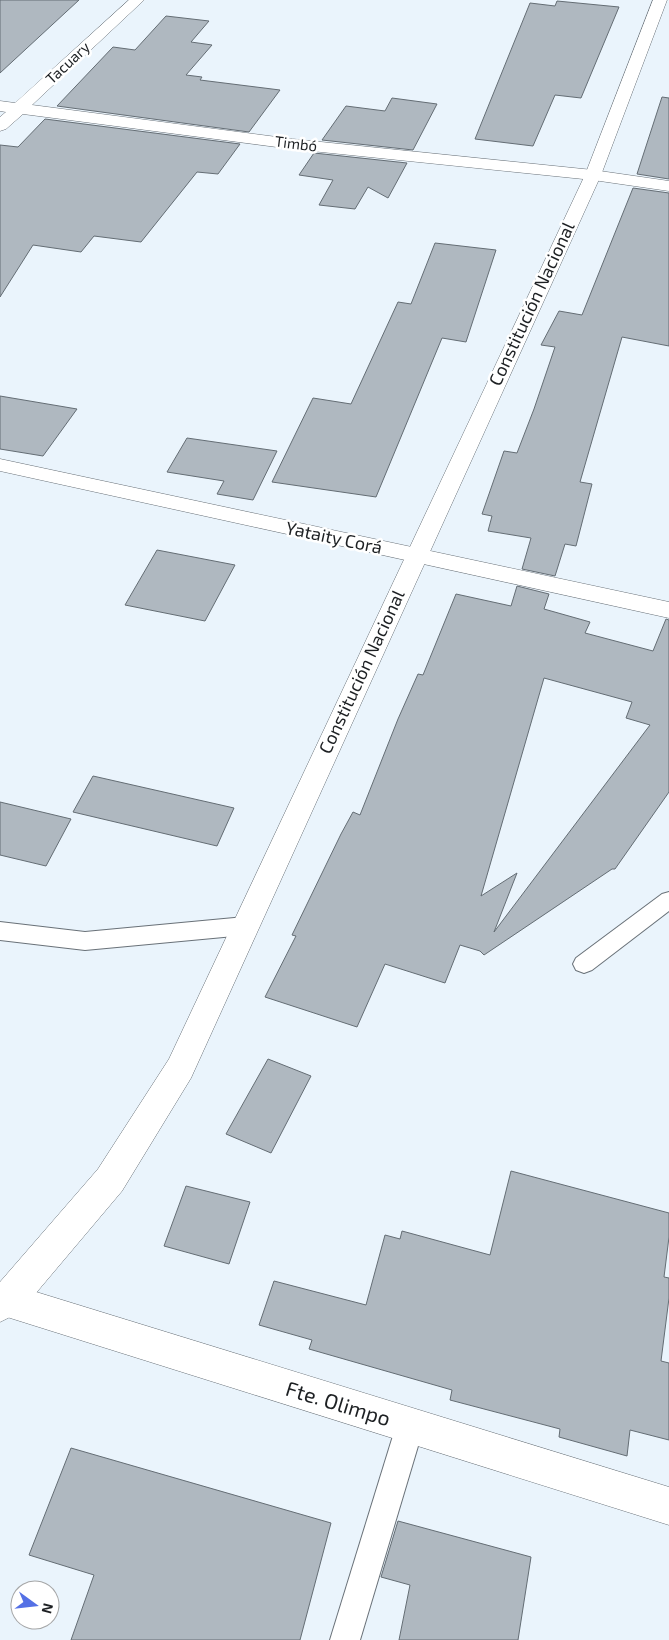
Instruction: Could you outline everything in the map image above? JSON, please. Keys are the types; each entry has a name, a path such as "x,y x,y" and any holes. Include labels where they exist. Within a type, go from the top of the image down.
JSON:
{"street":[{"name":"Tacuary","path":"0,126 137,0"},
{"name":"Constitución Nacional","path":"4,1303 110,1180 180,1068 592,175 660,0"},
{"name":"Timbó","path":"0,106 292,144 592,175 669,186"},
{"name":"Yataity Corá","path":"0,465 669,610"},
{"name":"Fte. Olimpo","path":"4,1303 669,1506"}],"lane":[{"path":"584,964 669,900"},
{"path":"0,930 85,941 245,926"},
{"path":"345,1640 410,1426"}],"building":[{"path":"0,0 79,0 0,73"},
{"path":"557,1 619,7 581,98 555,95 533,146 475,139 530,3 555,6"},
{"path":"166,16 209,21 191,42 212,45 186,75 202,77 200,80 280,90 249,132 57,106 113,47 135,50"},
{"path":"662,97 669,98 669,179 637,174"},
{"path":"392,98 437,104 413,150 322,140 346,106 385,111"},
{"path":"45,119 240,144 218,174 197,172 141,242 94,236 81,252 33,245 0,297 0,145 18,147"},
{"path":"314,153 407,163 388,198 368,187 355,209 319,205 333,180 299,175"},
{"path":"633,188 669,193 669,346 622,337 580,482 592,484 576,546 565,544 555,576 522,569 531,538 488,531 492,516 482,514 504,451 517,453 534,409 555,347 541,345 559,311 582,315"},
{"path":"435,243 496,250 466,342 442,338 376,497 272,482 313,398 351,404 398,302 411,304"},
{"path":"0,396 77,409 43,456 0,449"},
{"path":"187,438 277,451 253,500 217,494 224,481 167,472"},
{"path":"157,550 235,565 205,621 125,605"},
{"path":"517,586 549,594 544,609 590,622 585,633 653,651 666,619 669,620 669,792 615,869 612,869 484,955 480,951 460,945 445,983 385,964 357,1027 265,997 296,936 292,935 341,834 353,812 360,815 398,719 418,674 423,675 456,594 511,606","holes":["544,678 632,702 626,718 650,725 494,932 517,873 481,896"]},
{"path":"93,776 234,808 217,846 73,812"},
{"path":"0,802 71,819 46,866 0,855"},
{"path":"268,1059 311,1076 271,1153 226,1134"},
{"path":"511,1171 669,1213 669,1237 664,1277 669,1278 669,1298 661,1361 669,1363 669,1440 630,1430 627,1456 559,1437 560,1429 450,1400 452,1390 309,1349 312,1340 259,1325 274,1281 366,1305 385,1235 400,1239 402,1231 490,1255"},
{"path":"186,1186 250,1202 229,1264 164,1246"},
{"path":"71,1448 331,1523 300,1640 71,1640 94,1575 29,1555"},
{"path":"398,1521 531,1557 518,1640 399,1640 410,1585 381,1577"}]}
